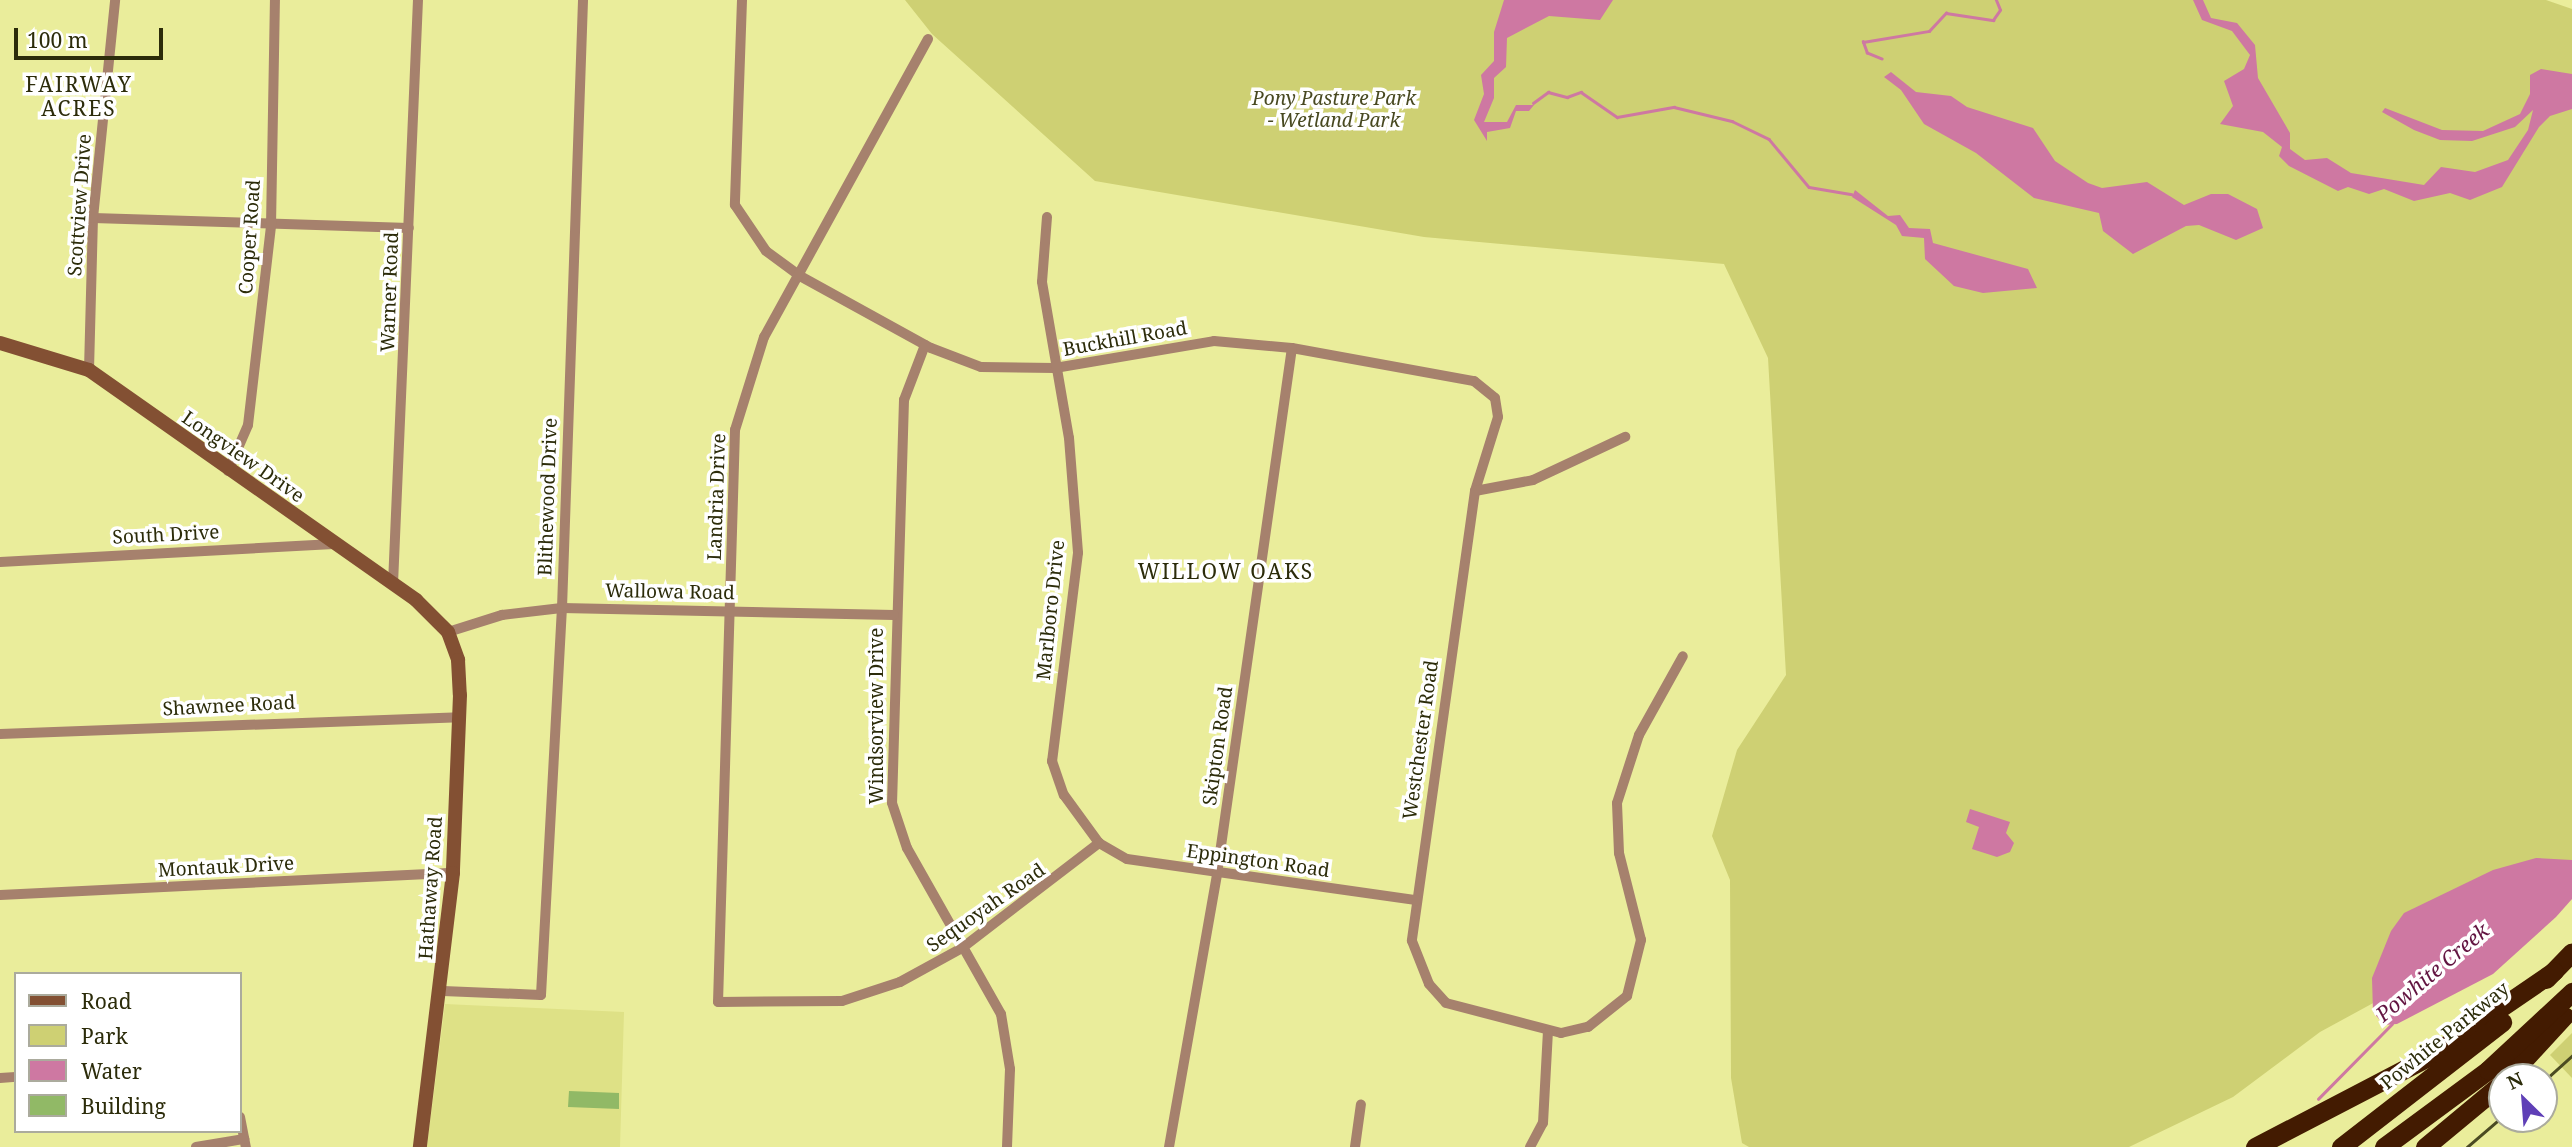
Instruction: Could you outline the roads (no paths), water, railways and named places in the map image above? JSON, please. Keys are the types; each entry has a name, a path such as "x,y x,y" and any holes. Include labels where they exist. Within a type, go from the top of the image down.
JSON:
{"highway":[{"name":"Powhite Parkway","path":"2341,1147 2482,1040 2572,952"},
{"path":"2255,1147 2430,1056 2554,971"},
{"path":"2384,1147 2488,1070 2572,992"},
{"path":"2521,1063 2572,1006"},
{"path":"2425,1147 2488,1095"}],"street":[{"name":"Scottview Drive","path":"89,370 93,218 115,0"},
{"name":"Cooper Road","path":"228,471 248,425 271,226 275,0"},
{"name":"Warner Road","path":"393,584 418,0"},
{"name":"Blithewood Drive","path":"443,991 541,995 562,608 583,0"},
{"name":"Buckhill Road","path":"742,0 734,205 766,251 800,276 925,345 981,367 1055,368 1214,341 1293,348 1474,381"},
{"name":"Landria Drive","path":"718,1002 735,430 764,337 800,276 928,39"},
{"name":"Marlboro Drive","path":"1047,217 1042,282 1069,438 1078,553 1052,761 1064,795 1099,843"},
{"path":"93,218 271,226 409,228"},
{"name":"Longview Drive","path":"0,343 89,370 228,471 393,584 448,632"},
{"name":"Windsorview Drive","path":"925,345 904,400 894,615 892,803 906,848 1001,1014 1010,1069 1007,1147"},
{"name":"Skipton Road","path":"1170,1147 1217,874 1293,348"},
{"name":"Westchester Road","path":"1474,381 1499,406 1475,491 1416,900 1415,956 1446,1003 1548,1032"},
{"path":"1475,491 1534,480 1625,437"},
{"name":"South Drive","path":"0,562 334,544"},
{"name":"Wallowa Road","path":"448,632 502,615 562,608 894,615"},
{"name":"Hathaway Road","path":"419,1147 443,991 453,873 460,717 458,660 448,632"},
{"path":"1530,1147 1543,1124 1548,1032 1597,1022 1619,1007 1634,978 1641,940 1619,853 1617,803 1639,735 1683,656"},
{"name":"Shawnee Road","path":"0,734 460,717"},
{"name":"Eppington Road","path":"1099,843 1128,859 1217,874 1416,900"},
{"name":"Sequoyah Road","path":"718,1002 842,1001 900,982 962,948 1099,843"},
{"name":"Montauk Drive","path":"0,895 453,873"},
{"path":"1354,1147 1361,1104"},
{"path":"196,1147 245,1143"}],"water":[{"path":"1504,0 1613,0 1600,20 1549,16 1507,38 1506,67 1494,78 1494,98 1484,122 1507,122 1516,105 1534,105 1529,111 1516,111 1510,128 1487,132 1487,141 1474,120 1484,94 1481,75 1494,61 1494,32"},
{"path":"2193,0 2203,0 2211,18 2237,23 2255,45 2258,78 2290,133 2290,149 2305,160 2327,158 2351,173 2424,185 2441,167 2475,172 2508,160 2528,130 2533,110 2515,127 2472,141 2440,140 2414,130 2382,112 2385,108 2442,130 2483,131 2520,114 2530,94 2530,75 2541,69 2572,74 2572,109 2550,116 2539,127 2502,187 2470,200 2450,193 2414,201 2384,189 2369,194 2348,187 2338,191 2289,166 2279,156 2282,147 2263,132 2220,124 2233,106 2224,81 2244,69 2250,55 2232,31 2202,20"},
{"path":"1891,72 1916,92 1951,96 1967,107 2033,128 2055,161 2088,183 2102,188 2147,182 2184,205 2211,194 2228,194 2257,209 2263,228 2236,240 2199,225 2186,226 2133,254 2103,231 2099,213 2034,198 1976,153 1924,124 1901,90 1884,77"},
{"path":"1855,190 1888,216 1900,215 1909,228 1930,229 1933,243 2028,269 2037,288 1983,293 1954,286 1925,259 1924,238 1902,236 1896,225 1852,197"},
{"path":"1970,809 2010,822 2006,833 2014,843 2010,852 1997,857 1972,849 1979,827 1966,822"},
{"path":"2536,858 2572,860 2572,899 2556,917 2493,974 2397,1024 2384,1025 2373,1012 2372,978 2391,931 2404,913 2493,870"}],"waterway":[{"path":"1882,59 1867,53 1863,42 1929,31 1946,13 1993,20 2000,10 1996,0"},
{"path":"1533,103 1548,92 1567,97 1581,92 1617,117 1674,107 1732,121 1769,139 1809,187 1851,194"},
{"name":"Powhite Creek","path":"2318,1099 2392,1024"}],"railway":[{"path":"2558,1068 2572,1056"},
{"path":"2467,1147 2488,1129"}],"district":[{"name":"FAIRWAY ACRES","path":"79,96"},
{"name":"WILLOW OAKS","path":"1226,571"}],"park label":[{"name":"Pony Pasture Park - Wetland Park","path":"1334,110"}]}
